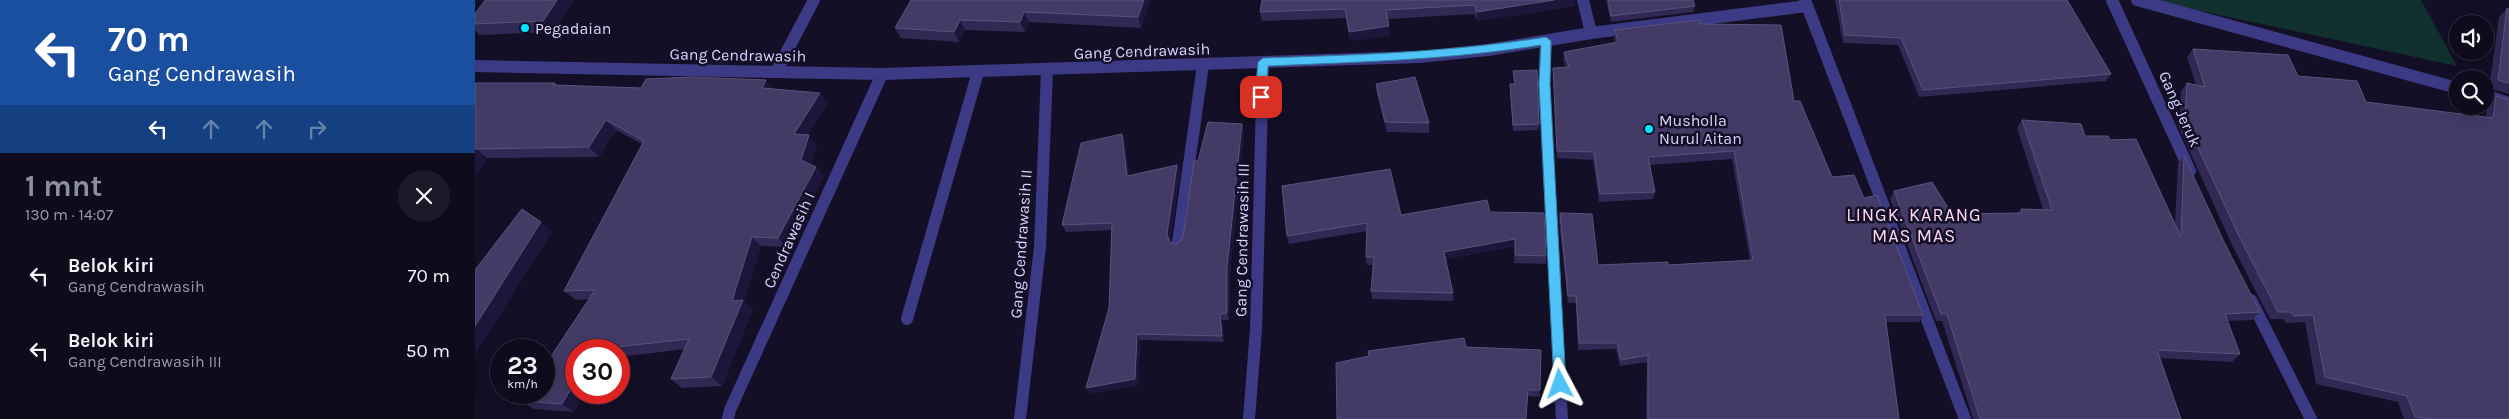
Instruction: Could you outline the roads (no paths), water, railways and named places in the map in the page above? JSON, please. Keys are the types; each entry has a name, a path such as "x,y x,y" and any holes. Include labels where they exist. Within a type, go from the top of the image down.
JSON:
{"street":[{"path":"777,72 814,0"},
{"path":"1583,0 1591,34"},
{"name":"Gang Jeruk","path":"2113,0 2197,187"},
{"path":"2137,0 2449,86"},
{"path":"1806,3 1965,419"},
{"name":"Gang Cendrawasih","path":"475,66 881,74 1203,65 1419,56 1489,50 1806,3"},
{"path":"1546,41 1544,84 1562,419"},
{"name":"Gang Cendrawasih III","path":"1249,419 1256,329 1263,62"},
{"path":"1178,242 1203,65"},
{"name":"Gang Cendrawasih II","path":"1020,419 1040,248 1047,70"},
{"path":"907,319 978,72"},
{"name":"Cendrawasih I","path":"728,419 734,401 881,74"},
{"path":"2494,98 2509,103"},
{"path":"2247,291 2311,419"}],"place":[{"name":"Pegadaian","path":"525,28"},
{"name":"Musholla Nurul Aitan","path":"1649,129"}],"district":[{"name":"LINGK. KARANG MAS MAS","path":"1914,225"}]}
